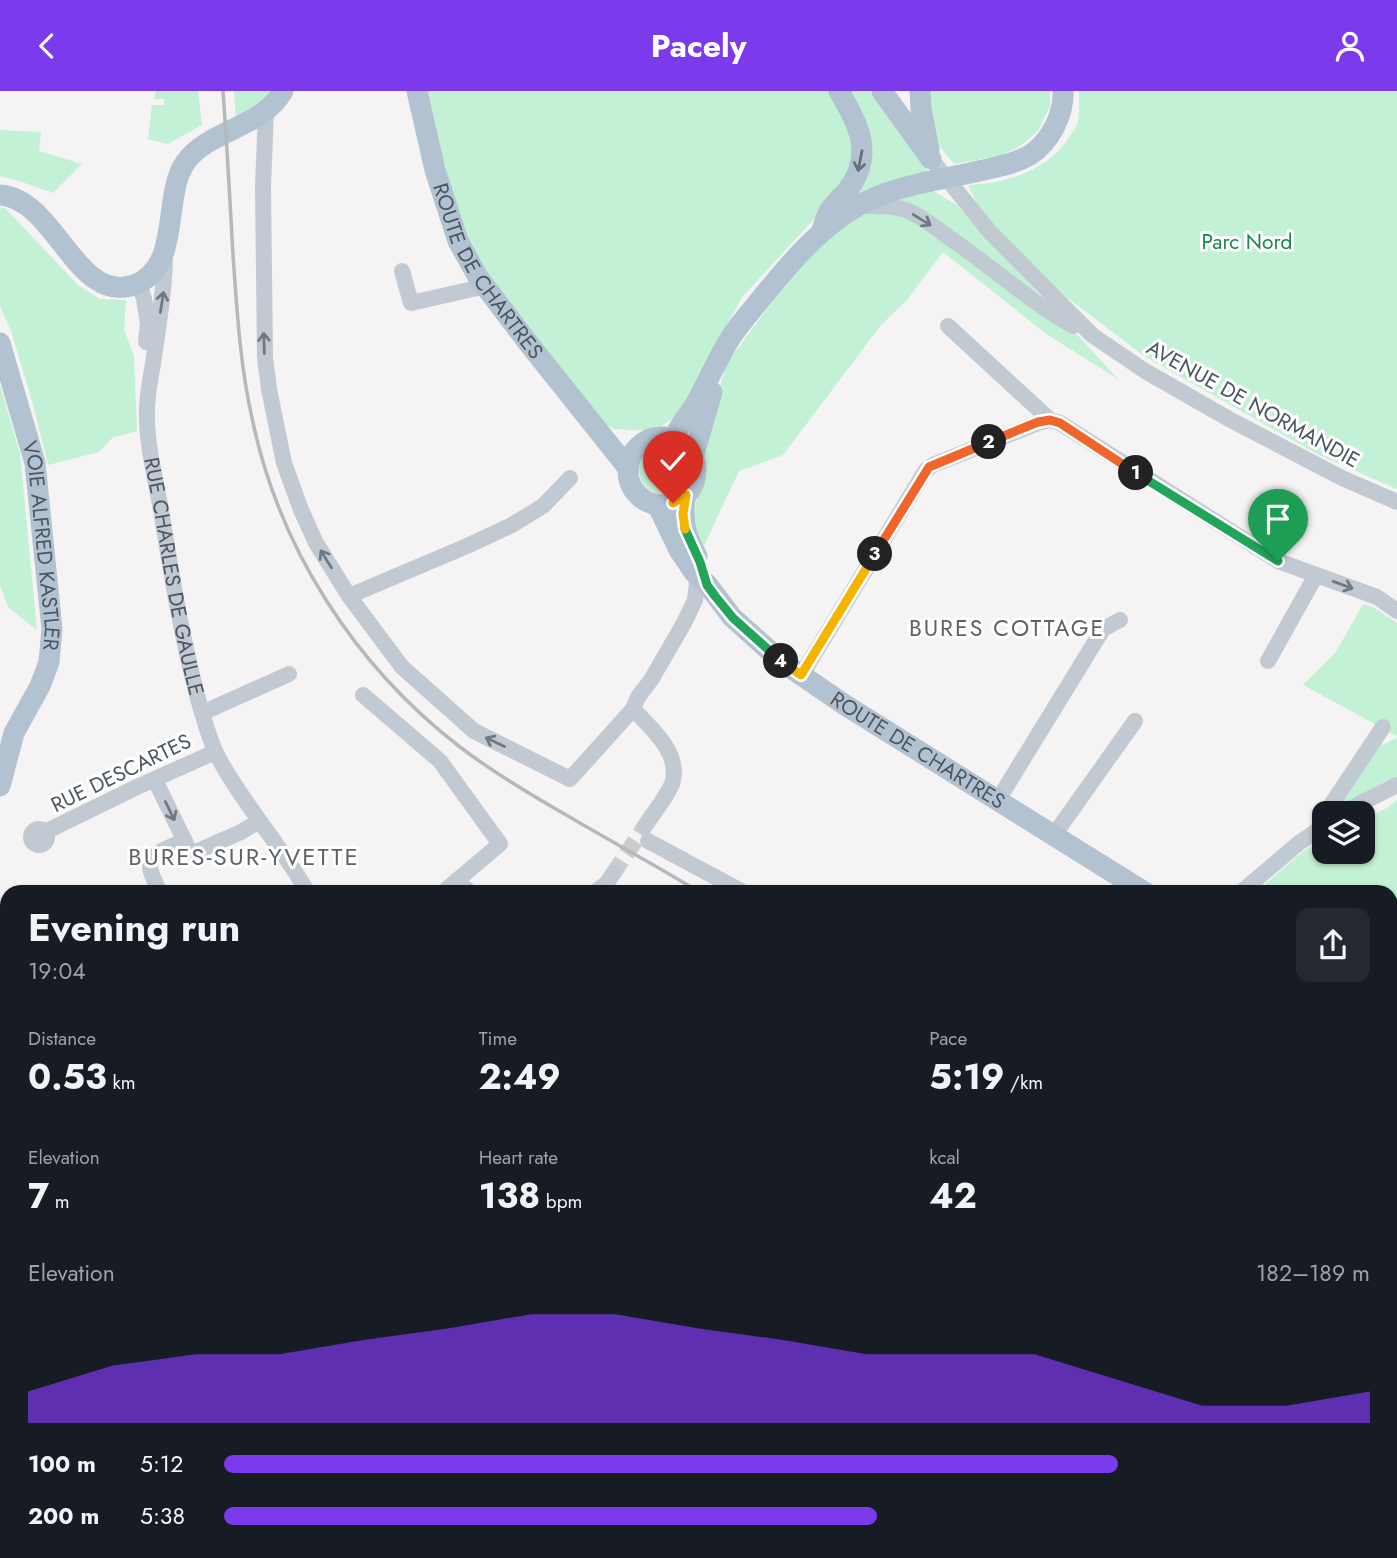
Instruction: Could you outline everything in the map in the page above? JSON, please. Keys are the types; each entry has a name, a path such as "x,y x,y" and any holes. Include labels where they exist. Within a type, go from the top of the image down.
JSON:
{"main road":[{"name":"RUE CHARLES DE GAULLE","path":"139,283 150,274 165,253 179,174 191,155 204,145 266,112 283,91"},
{"name":"ROUTE DE CHARTRES","path":"417,91 435,170 458,241 478,277 628,468"},
{"path":"821,232 829,211 855,178 863,152 859,129 839,91"},
{"path":"882,91 931,159"},
{"path":"920,91 931,159"},
{"path":"674,439 676,430 696,403 732,336 783,272 821,232 857,206 879,196 1006,165 1030,154 1046,141 1057,123 1063,91"},
{"path":"0,195 23,203 43,220 85,270 100,283 118,288 139,283"},
{"name":"VOIE ALFRED KASTLER","path":"0,343 35,463 52,629 49,662 40,686 14,733 0,786"},
{"path":"693,457 674,439 658,437 643,442 633,453 628,468 632,488 639,496 657,504 673,503 686,495 693,485 693,457 713,389 715,366"},
{"path":"598,432 643,442"},
{"name":"ROUTE DE CHARTRES","path":"686,495 683,514 686,534 700,562 706,584"},
{"name":"ROUTE DE CHARTRES","path":"657,504 679,550 726,611 748,633 838,701 1054,835 1129,885"}],"street":[{"path":"266,112 263,185 265,358 284,463 316,543 349,596 402,667 474,731 570,779 633,709 706,584"},
{"path":"931,159 989,232 1092,335"},
{"path":"857,206 888,206 919,216 1036,302 1092,335"},
{"name":"RUE CHARLES DE GAULLE","path":"165,253 165,281 147,416 171,579 194,685 208,734 217,754 259,821"},
{"path":"402,271 411,303 486,286"},
{"name":"RUE CHARLES DE GAULLE","path":"139,283 148,324 145,361 148,393"},
{"path":"948,326 1050,420 1060,423 1278,561 1377,597 1397,611"},
{"name":"AVENUE DE NORMANDIE","path":"1092,335 1145,371 1229,419 1342,478 1397,502"},
{"path":"801,675 926,470 1038,422 1050,420"},
{"path":"349,596 512,525 543,506 570,478"},
{"path":"1268,661 1316,575"},
{"path":"684,623 698,591 706,584"},
{"path":"998,800 1103,629 1121,620"},
{"path":"202,713 289,674"},
{"path":"363,695 440,761 500,844 451,885"},
{"path":"633,709 666,746 673,761 671,784 646,833 732,885"},
{"path":"1054,835 1135,721"},
{"path":"1334,801 1382,727"},
{"name":"RUE DESCARTES","path":"45,832 136,787 217,754"},
{"path":"155,780 188,848"},
{"path":"1365,801 1397,785"},
{"path":"157,885 150,863 160,853 188,848 241,832 259,821 303,885"},
{"path":"1249,885 1312,832"},
{"path":"605,885 613,874"},
{"path":"457,880 462,885"}],"green space":[{"path":"156,91 198,91 202,125 168,144 148,139 152,105 164,105 164,99 154,99"},
{"path":"234,91 270,91 261,105 236,118"},
{"path":"425,91 874,91 930,174 816,217 742,297 680,413 655,431 614,429 593,416 492,287 462,237"},
{"path":"930,91 1050,91 1050,107 1037,132 1019,147 999,156 954,164 936,142"},
{"name":"Parc Nord","path":"1079,91 1397,91 1397,489 1319,455 1144,356 1056,289 980,210 968,185 1013,178 1053,156 1077,125"},
{"path":"0,130 41,132 39,151 82,164 53,193 0,176"},
{"path":"932,190 958,206 1119,380 1045,333 943,252 907,300 881,325 783,455 739,471 703,548 691,536 708,426 727,363 796,270 848,212"},
{"path":"0,207 6,209 78,285 100,299 126,300 124,330 134,356 137,431 112,438 99,452 48,465 31,397 11,331 0,306"},
{"path":"0,385 20,454 37,630 8,607 0,585"},
{"path":"663,446 680,453 687,470 680,487 663,494 646,487 639,470 646,453"},
{"path":"1363,604 1373,607 1397,623 1397,736 1303,685 1336,652"},
{"path":"1397,738 1397,777 1349,801 1339,801 1379,746"},
{"path":"1397,800 1397,885 1264,885 1312,846 1312,864 1375,864 1375,814"}],"tunnel":[{"path":"613,874 645,826"}],"railway":[{"path":"223,91 238,317 252,418 264,466 281,513 302,558 327,601 355,642 387,680 422,715 460,747 527,792 687,885"}],"district":[{"name":"BURES COTTAGE","path":"1007,628"},
{"name":"BURES-SUR-YVETTE","path":"244,857"}],"route":[{"path":"673,503 686,495 683,523 686,534 700,562 707,585 726,611 764,647 801,675 926,470 1038,422 1050,420 1060,423 1278,561"}]}
